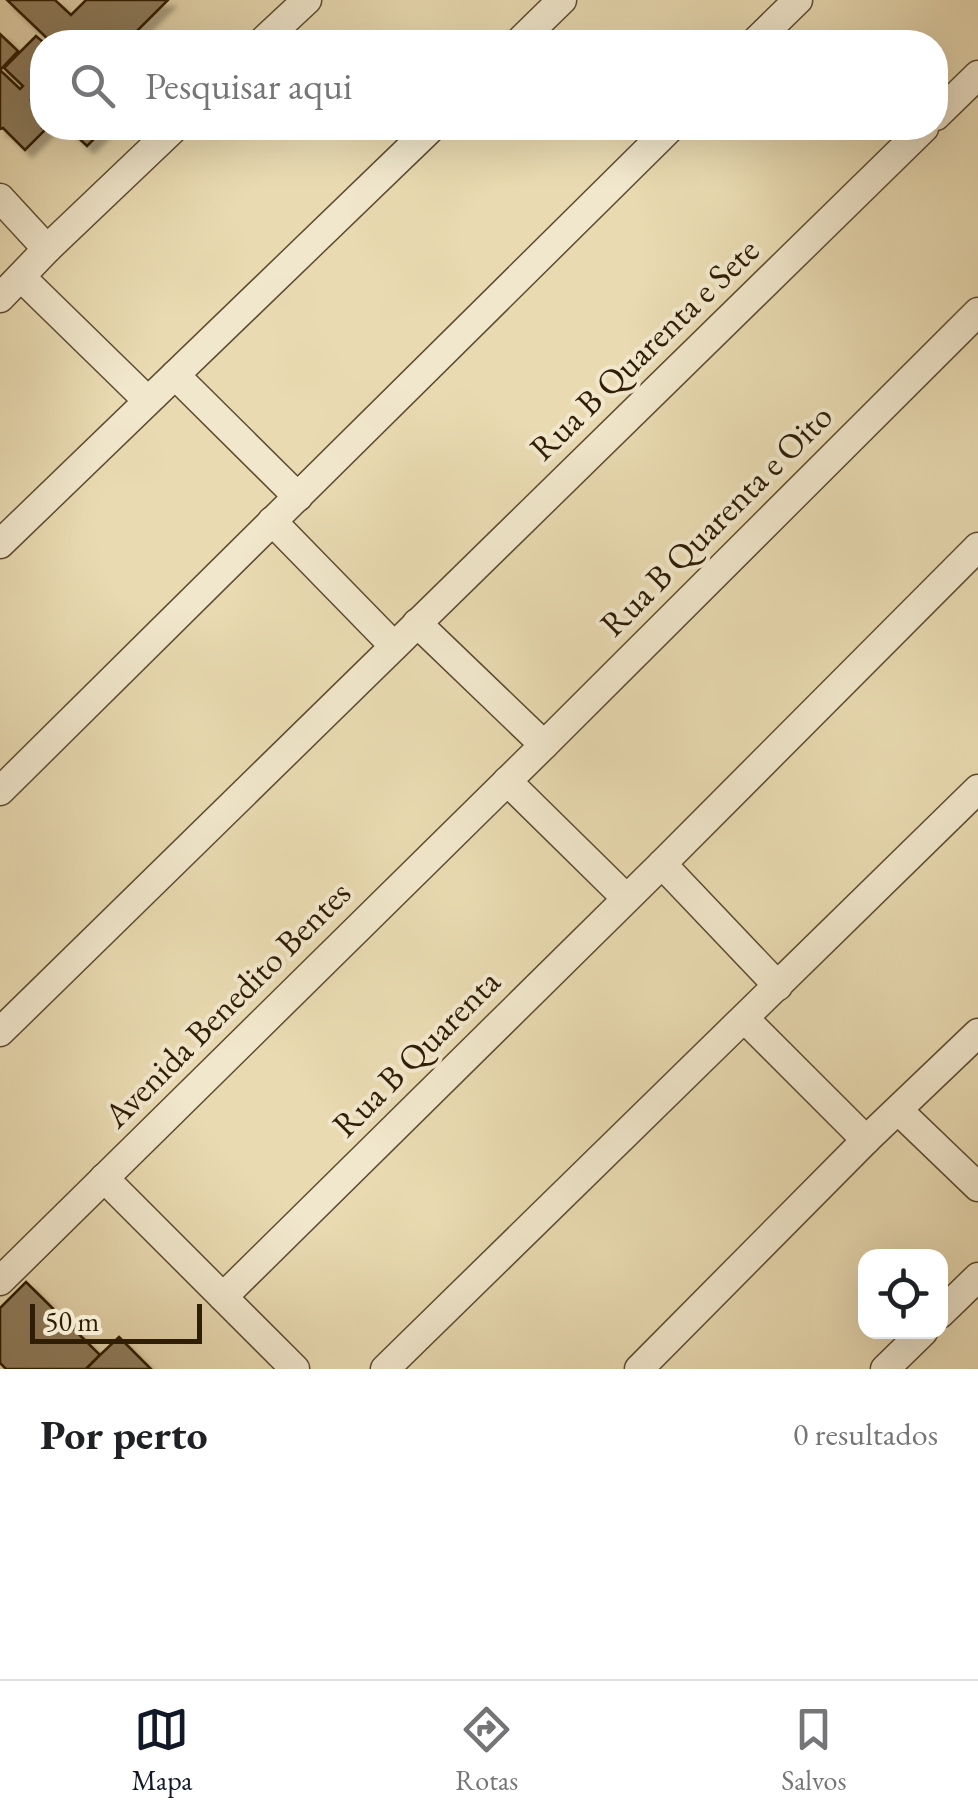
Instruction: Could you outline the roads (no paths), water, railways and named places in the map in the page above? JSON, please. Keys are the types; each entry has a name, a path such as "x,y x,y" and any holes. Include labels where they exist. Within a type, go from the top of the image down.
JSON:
{"street":[{"path":"275,30 307,0"},
{"path":"531,30 562,0"},
{"path":"767,30 798,0"},
{"path":"948,104 978,75"},
{"path":"0,298 162,140"},
{"path":"0,544 419,140"},
{"path":"0,791 658,140"},
{"name":"Rua B Quarenta e Sete","path":"0,1032 912,140"},
{"path":"0,198 48,249"},
{"path":"21,277 147,400"},
{"name":"Rua B Quarenta e Oito","path":"508,780 978,312"},
{"path":"175,375 298,497"},
{"path":"272,521 394,646"},
{"name":"Rua B Quarenta","path":"223,1297 978,546"},
{"path":"417,623 544,745"},
{"path":"508,780 626,898"},
{"name":"Avenida Benedito Bentes","path":"0,1281 508,780"},
{"path":"384,1369 978,789"},
{"path":"662,864 778,986"},
{"path":"746,1019 866,1140"},
{"path":"639,1369 978,1033"},
{"path":"899,1111 978,1188"},
{"path":"104,1178 294,1369"},
{"path":"948,1306 978,1277"},
{"path":"884,1369 916,1339"}]}
